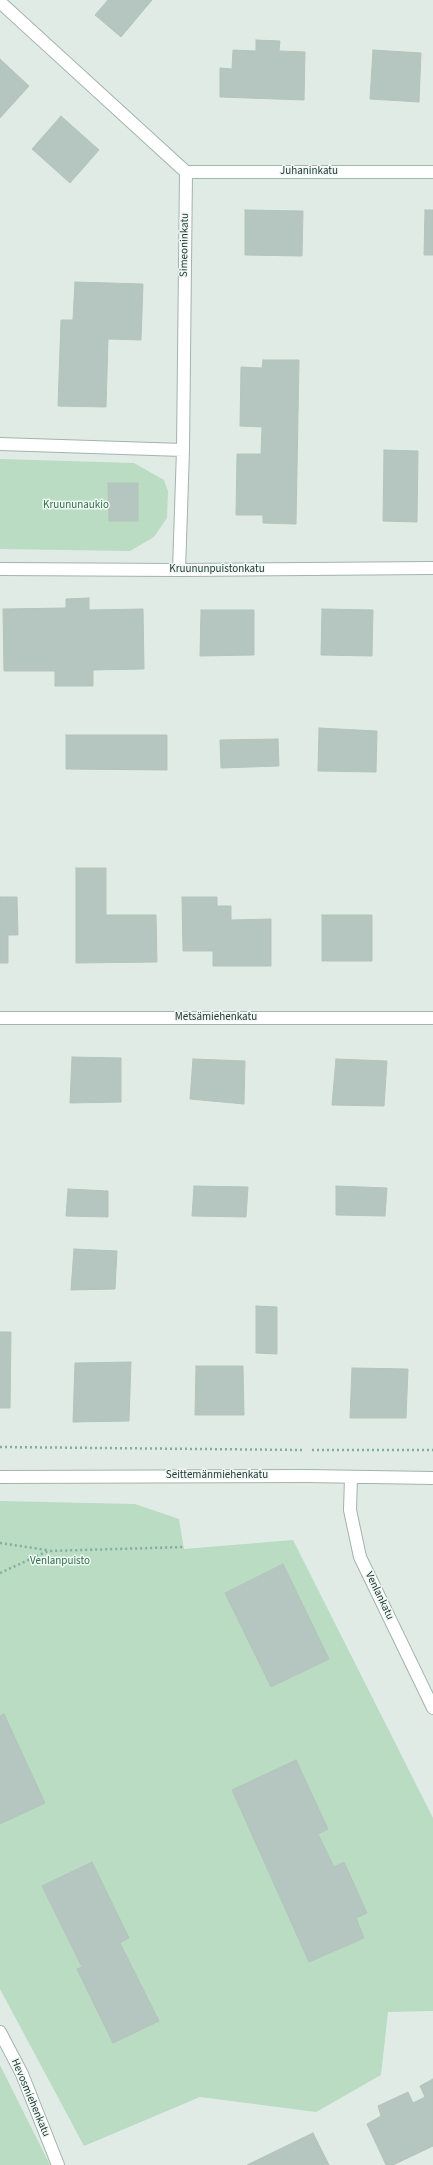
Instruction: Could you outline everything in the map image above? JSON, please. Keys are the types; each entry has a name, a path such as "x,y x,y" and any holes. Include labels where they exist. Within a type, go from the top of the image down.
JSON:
{"street":[{"path":"3,2 186,172"},
{"name":"Juhaninkatu","path":"186,172 433,172"},
{"name":"Simeoninkatu","path":"179,570 183,450 186,172"},
{"path":"0,444 183,450"},
{"name":"Kruununpuistonkatu","path":"0,569 179,570 433,568"},
{"name":"Metsämiehenkatu","path":"0,1018 433,1018"},
{"name":"Seittemänmiehenkatu","path":"0,1477 307,1476 351,1478 433,1478"},
{"name":"Venlankatu","path":"351,1478 350,1510 360,1557 433,1708"},
{"name":"Hevosmiehenkatu","path":"0,2032 22,2074 58,2165"}],"path":[{"path":"0,1447 433,1450"},
{"path":"0,1543 48,1551 184,1547"},
{"path":"0,1573 48,1551"}],"green space":[{"name":"Kruununaukio","path":"0,459 134,463 164,480 168,491 167,518 154,537 130,551 0,549"},
{"name":"Venlanpuisto","path":"0,1501 135,1504 179,1519 184,1549 293,1540 433,1818 433,2011 388,2012 381,2075 316,2112 200,2097 84,2146 0,1989"},
{"path":"0,2065 50,2165 0,2165"}],"building":[{"path":"108,0 152,0 121,37 95,15"},
{"path":"256,40 280,41 279,51 305,52 304,100 220,97 220,68 232,69 233,50 256,51"},
{"path":"373,50 421,53 419,102 370,99"},
{"path":"0,59 29,86 0,118"},
{"path":"61,116 99,150 70,183 32,149"},
{"path":"245,210 303,211 302,256 245,255"},
{"path":"425,210 433,210 433,255 424,255"},
{"path":"75,282 143,284 141,340 108,339 106,407 58,406 61,320 73,320"},
{"path":"263,360 299,360 296,524 263,523 263,515 236,515 237,454 261,454 262,427 240,426 241,367 262,368"},
{"path":"384,450 418,451 417,522 383,521"},
{"path":"108,483 138,483 138,521 109,521"},
{"path":"89,598 89,610 143,609 144,669 93,670 93,686 55,686 55,671 4,671 3,609 66,608 66,599"},
{"path":"322,609 373,610 372,656 321,655"},
{"path":"201,610 254,610 254,655 200,656"},
{"path":"319,728 377,731 376,772 318,771"},
{"path":"66,735 167,735 167,770 66,769"},
{"path":"278,739 279,766 221,768 220,740"},
{"path":"76,868 106,868 106,915 156,915 157,962 76,963"},
{"path":"0,897 17,897 18,935 8,935 8,963 0,963"},
{"path":"182,897 217,897 217,906 231,906 231,920 271,919 271,966 213,966 213,951 183,951"},
{"path":"322,915 372,915 372,961 322,961"},
{"path":"72,1057 121,1058 121,1102 70,1103"},
{"path":"193,1059 245,1061 244,1104 190,1099"},
{"path":"336,1059 387,1061 384,1106 332,1105"},
{"path":"194,1186 248,1187 246,1217 192,1216"},
{"path":"336,1186 387,1188 385,1216 336,1215"},
{"path":"68,1189 108,1191 108,1217 66,1216"},
{"path":"74,1249 117,1251 115,1289 71,1290"},
{"path":"256,1306 277,1307 277,1354 256,1353"},
{"path":"0,1332 11,1332 10,1408 0,1408"},
{"path":"131,1362 129,1421 73,1422 75,1363"},
{"path":"196,1366 243,1366 244,1415 195,1415"},
{"path":"352,1368 408,1369 406,1418 350,1418"},
{"path":"283,1564 329,1659 271,1687 225,1593"},
{"path":"4,1714 45,1803 0,1824 0,1716"},
{"path":"296,1760 328,1829 318,1834 334,1867 344,1862 367,1913 356,1918 364,1938 309,1962 232,1790"},
{"path":"92,1862 129,1938 120,1943 159,2021 113,2043 77,1969 82,1967 42,1886"},
{"path":"433,2079 433,2146 393,2165 386,2165 367,2124 381,2116 378,2106 408,2092 413,2103 425,2097 420,2086"},
{"path":"313,2133 329,2165 247,2165"}]}
